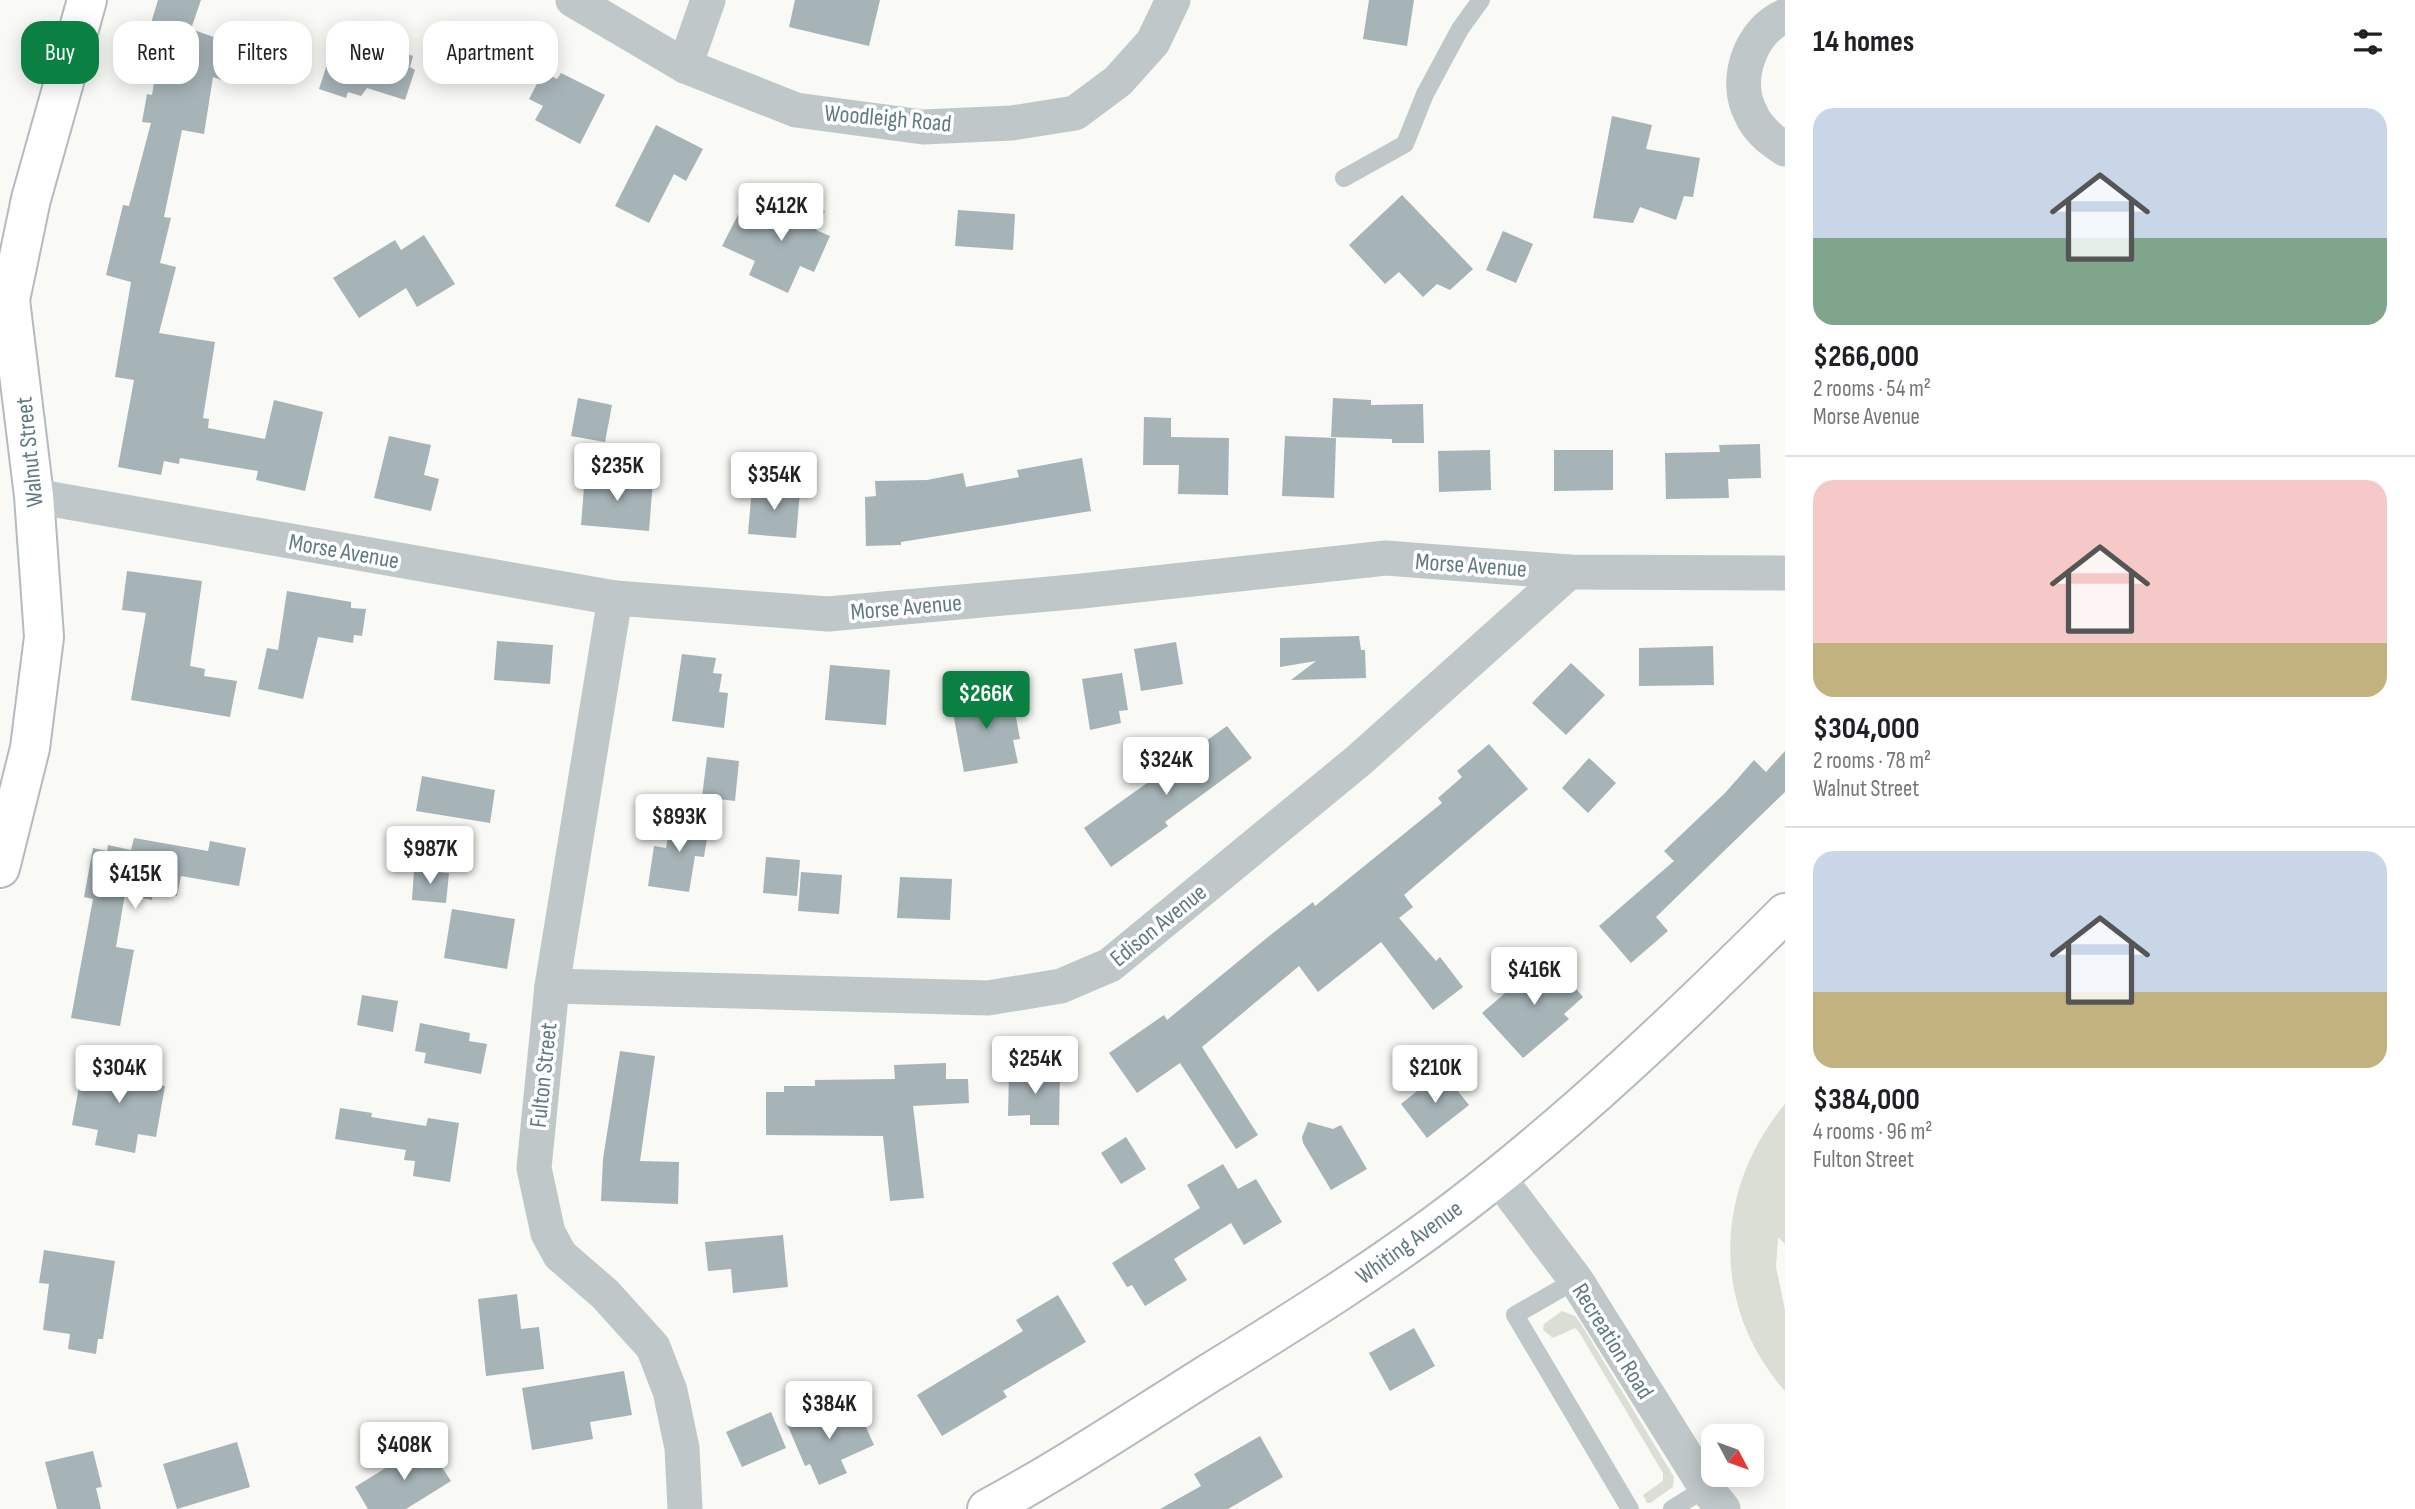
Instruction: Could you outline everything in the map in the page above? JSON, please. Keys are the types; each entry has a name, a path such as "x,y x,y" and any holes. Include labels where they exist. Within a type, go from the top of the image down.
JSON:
{"street":[{"name":"Walnut Street","path":"0,867 30,748 44,637 34,496 5,301 87,0"},
{"name":"Woodleigh Road","path":"573,0 685,66 796,110 923,127 1012,123 1075,113 1118,81 1153,42 1173,0"},
{"path":"685,66 708,0"},
{"path":"1775,12 1755,42 1745,65 1744,90 1750,114 1764,134 1785,149"},
{"name":"Morse Avenue","path":"34,496 615,598 828,614 1083,592 1386,558 1569,572 1785,573"},
{"name":"Edison Avenue","path":"552,986 988,998 1061,986 1110,965 1358,761 1569,572"},
{"name":"Fulton Street","path":"615,598 552,986 534,1168 548,1233 560,1255 605,1294 653,1347 670,1391 682,1448 685,1509"},
{"name":"Whiting Avenue","path":"987,1509 1052,1473 1340,1291 1406,1245 1497,1176 1571,1114 1684,1011 1785,913"},
{"name":"Recreation Road","path":"1497,1176 1576,1280 1715,1498"}],"lane":[{"path":"1345,178 1405,144 1425,94 1460,29 1481,0"},
{"path":"1576,1280 1516,1315 1630,1509"},
{"path":"1672,1509 1715,1498"}],"shaded area":[{"path":"1785,1104 1785,1244 1778,1237 1776,1267 1785,1310 1785,1391 1761,1358 1743,1322 1733,1285 1730,1248 1734,1210 1744,1173 1762,1137"},
{"path":"1562,1311 1575,1316 1581,1324 1674,1477 1673,1487 1650,1503 1647,1503 1643,1495 1663,1481 1663,1473 1579,1332 1575,1328 1553,1338 1543,1330 1544,1324"}],"building":[{"path":"158,0 201,0 194,21 152,21"},
{"path":"795,0 880,0 869,46 789,27"},
{"path":"1369,0 1414,0 1407,46 1363,39"},
{"path":"199,32 213,37 213,77 204,134 182,130 164,217 171,218 160,263 176,267 159,333 215,342 203,418 209,419 208,428 265,439 274,400 323,412 305,491 256,480 258,471 180,458 179,464 164,461 161,475 118,467 134,380 115,377 131,282 106,275 123,205 129,206 151,123 142,122 147,94 152,95 154,84 199,84"},
{"path":"409,55 413,56 410,67 415,70 405,100 367,88 361,96 348,92 346,98 319,89 326,68 326,84 409,84"},
{"path":"561,73 605,95 580,144 535,120 543,106 529,99 537,84 558,84"},
{"path":"1612,116 1652,125 1646,149 1700,158 1693,197 1684,196 1676,220 1640,207 1633,223 1593,218"},
{"path":"656,125 703,149 686,181 674,174 649,223 615,206"},
{"path":"787,194 825,211 816,230 830,236 814,272 800,266 788,293 749,275 755,261 722,246 738,215 770,229"},
{"path":"1402,195 1473,269 1450,290 1437,284 1423,297 1399,272 1385,284 1349,245"},
{"path":"958,210 1015,214 1013,250 955,246"},
{"path":"1503,231 1533,244 1516,283 1486,270"},
{"path":"424,235 455,284 417,307 406,288 359,318 333,278 395,240 401,250"},
{"path":"578,398 612,405 605,442 571,436"},
{"path":"1333,398 1371,400 1371,405 1423,404 1424,443 1331,437"},
{"path":"1144,417 1171,418 1171,437 1229,438 1228,495 1178,494 1179,465 1143,465"},
{"path":"389,436 431,445 424,475 439,479 431,511 374,498"},
{"path":"1285,436 1336,438 1334,498 1282,496"},
{"path":"1760,444 1761,478 1728,479 1729,498 1666,499 1665,453 1720,452 1719,445"},
{"path":"1490,450 1491,490 1439,492 1438,451"},
{"path":"1554,450 1613,450 1613,490 1554,491"},
{"path":"1082,458 1091,511 901,542 901,545 866,546 865,497 876,496 875,481 927,480 963,473 966,487 1019,477 1017,470"},
{"path":"585,475 653,480 649,531 581,525"},
{"path":"752,487 800,491 796,538 748,534"},
{"path":"127,571 202,581 190,666 205,669 204,676 237,681 230,717 131,700 146,613 122,610"},
{"path":"287,591 351,602 351,608 366,609 362,636 354,635 353,643 318,637 303,699 258,689 267,648 278,650"},
{"path":"1359,636 1361,650 1365,650 1366,678 1291,680 1316,661 1280,667 1280,638"},
{"path":"497,641 553,645 550,684 494,680"},
{"path":"1176,642 1183,684 1141,691 1134,649"},
{"path":"1713,646 1714,685 1639,686 1639,648"},
{"path":"682,654 716,658 713,673 722,674 719,692 728,693 724,728 672,721"},
{"path":"1571,663 1605,695 1566,735 1532,703"},
{"path":"830,665 890,670 886,725 825,720"},
{"path":"1122,673 1128,710 1119,711 1121,723 1090,730 1082,679"},
{"path":"1011,691 1020,739 1013,740 1018,763 964,772 951,702"},
{"path":"1227,726 1252,758 1165,822 1168,826 1111,867 1084,828"},
{"path":"1489,744 1528,789 1404,895 1413,907 1399,918 1436,961 1440,957 1463,987 1433,1010 1381,942 1318,992 1299,966 1202,1047 1258,1135 1236,1149 1180,1063 1137,1093 1109,1053 1164,1015 1167,1020 1273,933 1313,902 1315,906 1442,803 1438,798 1462,777 1457,771"},
{"path":"1785,751 1785,792 1656,917 1668,931 1631,963 1599,926 1674,861 1664,851 1725,793 1754,760 1766,772"},
{"path":"707,757 739,761 735,801 702,797"},
{"path":"1589,758 1616,783 1588,813 1562,788"},
{"path":"422,776 495,790 490,823 416,811"},
{"path":"672,814 710,820 704,857 695,856 689,892 648,886 654,846 666,848"},
{"path":"134,838 208,851 210,841 246,848 239,886 181,876 177,896 153,891 152,900 125,894 116,947 134,950 120,1026 71,1018 93,899 84,897 93,848 107,851 108,845 131,850"},
{"path":"766,857 800,860 797,896 763,893"},
{"path":"414,870 449,873 446,903 412,900"},
{"path":"801,872 842,875 839,914 798,911"},
{"path":"900,877 952,879 950,920 897,918"},
{"path":"452,909 515,919 507,969 444,958"},
{"path":"1548,956 1583,997 1564,1014 1569,1019 1523,1058 1482,1013"},
{"path":"362,995 398,1001 393,1032 357,1025"},
{"path":"420,1023 470,1033 469,1041 487,1044 481,1074 424,1063 426,1053 415,1051"},
{"path":"620,1051 655,1056 640,1161 679,1162 678,1204 601,1201 603,1159"},
{"path":"109,1054 145,1060 141,1082 165,1086 156,1137 138,1134 135,1153 95,1145 98,1130 72,1125 81,1076 104,1079"},
{"path":"946,1063 946,1079 968,1079 969,1103 913,1106 924,1198 890,1201 883,1136 766,1135 766,1092 784,1092 784,1086 815,1086 815,1080 895,1079 894,1065"},
{"path":"1009,1071 1060,1071 1059,1125 1030,1125 1030,1115 1008,1116"},
{"path":"1442,1071 1469,1105 1427,1138 1401,1104"},
{"path":"340,1108 372,1113 371,1117 426,1126 428,1118 459,1123 450,1182 413,1176 415,1161 404,1160 406,1150 335,1139"},
{"path":"1308,1122 1333,1129 1341,1125 1367,1169 1331,1190 1303,1143 1302,1137"},
{"path":"1126,1137 1146,1169 1121,1184 1101,1153"},
{"path":"1223,1164 1238,1189 1256,1179 1282,1222 1244,1245 1231,1223 1174,1259 1187,1280 1145,1306 1132,1285 1127,1287 1112,1263 1200,1208 1187,1185"},
{"path":"783,1235 788,1287 733,1293 731,1269 708,1271 705,1242"},
{"path":"44,1250 115,1261 103,1339 98,1339 96,1354 68,1349 70,1334 43,1330 49,1284 39,1283"},
{"path":"517,1294 521,1329 539,1327 544,1369 486,1376 478,1299"},
{"path":"1058,1295 1086,1342 1003,1391 1007,1397 942,1436 917,1395 1023,1331 1016,1320"},
{"path":"1414,1328 1435,1366 1390,1391 1369,1353"},
{"path":"624,1371 632,1415 590,1422 593,1439 532,1450 522,1388"},
{"path":"838,1401 848,1424 862,1418 874,1445 841,1460 847,1473 819,1485 810,1464 805,1466 787,1424"},
{"path":"771,1412 786,1448 742,1467 726,1432"},
{"path":"1260,1436 1283,1477 1228,1509 1160,1509 1201,1486 1194,1474"},
{"path":"237,1442 250,1487 177,1509 163,1464"},
{"path":"426,1443 451,1481 406,1509 368,1509 355,1487"},
{"path":"93,1451 102,1487 96,1488 101,1509 57,1509 45,1462"}]}
